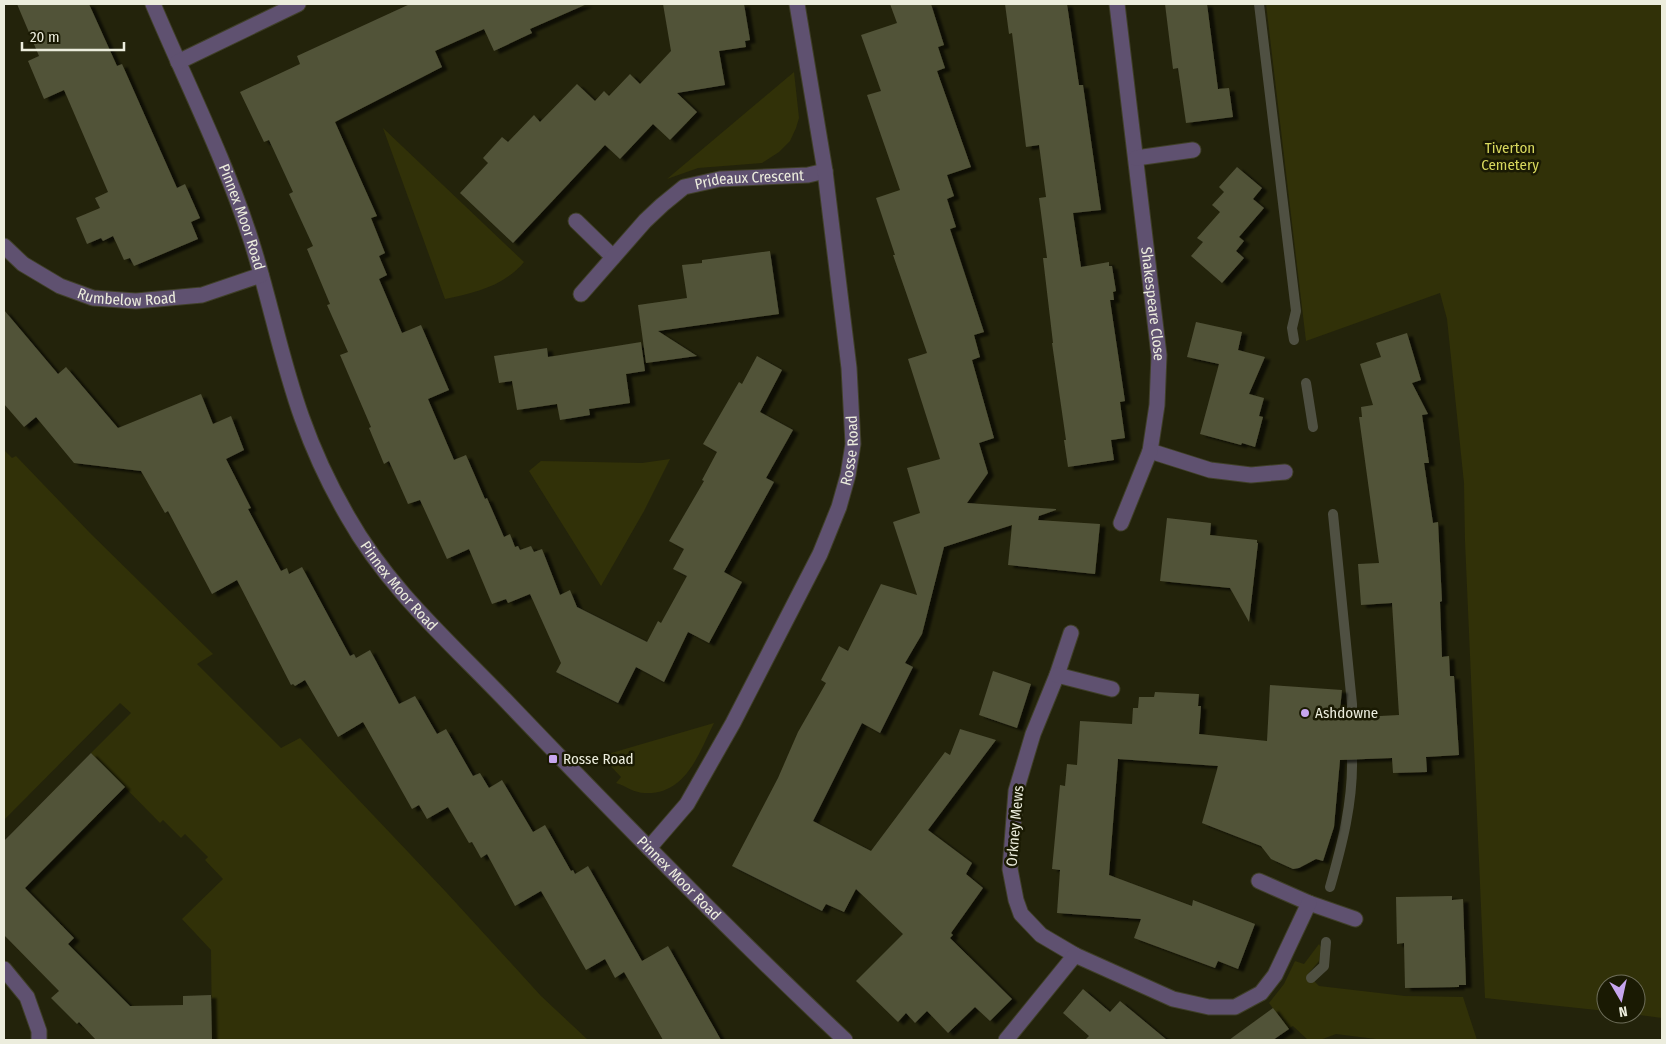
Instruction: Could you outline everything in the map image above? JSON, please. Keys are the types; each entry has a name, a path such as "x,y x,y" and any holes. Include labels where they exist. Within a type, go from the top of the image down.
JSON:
{"street":[{"name":"Pinnex Moor Road","path":"153,4 232,184 252,241 302,420 325,474 348,518 374,560 414,607 649,848 844,1040"},
{"path":"178,62 298,4"},
{"name":"Rosse Road","path":"649,848 687,804 733,723 820,554 839,507 848,475 853,444 847,348 825,171 797,4"},
{"name":"Shakespeare Close","path":"1117,4 1159,355 1157,406 1150,451 1121,523"},
{"path":"1136,158 1193,150"},
{"name":"Prideaux Crescent","path":"581,294 662,205 684,187 720,179 808,175 825,171"},
{"path":"576,221 613,257"},
{"name":"Rumbelow Road","path":"4,246 23,264 60,286 93,298 136,301 202,294 261,275"},
{"path":"1150,451 1210,470 1251,475 1285,472"},
{"name":"Orkney Mews","path":"1071,633 1057,675 1033,734 1016,791 1010,869 1016,900 1021,914 1041,935 1076,954 1174,999 1209,1007 1234,1007 1261,993 1274,975 1309,903"},
{"path":"1057,675 1112,689"},
{"path":"1259,881 1309,903 1355,919"},
{"path":"1006,1040 1076,954"},
{"path":"4,969 27,997 39,1031 39,1040"}],"green space":[{"name":"Tiverton Cemetery","path":"1266,4 1662,4 1662,1018 1646,1016 1646,974 1596,974 1596,1010 1485,998 1464,483 1447,319 1440,293 1306,341"},
{"path":"794,72 799,118 790,141 779,152 762,163 698,168 667,179"},
{"path":"383,128 524,262 516,270 498,283 467,294 445,299"},
{"path":"4,450 12,458 16,456 90,533 213,654 197,664 281,748 300,738 446,892 541,996 588,1040 212,1040 211,950 182,919 223,879 205,860 208,857 185,834 181,838 163,820 160,823 91,753 131,713 120,703 4,820"},
{"path":"670,459 644,511 601,586 529,471 541,461 642,463"},
{"path":"714,723 689,770 681,780 659,792 641,793 616,783 621,777 601,756"},
{"path":"1319,944 1321,947 1319,961 1308,974 1309,979 1319,986 1405,996 1463,997 1477,1040 1384,1040 1336,1034 1320,1040 1308,1040 1293,1026 1288,1029 1269,1003 1284,984 1295,961 1304,964"}],"building":[{"path":"17,4 89,4 117,66 122,64 177,188 185,184 200,218 191,222 198,239 134,266 130,258 124,260 113,236 103,241 101,238 87,244 76,218 100,208 95,198 108,192 64,90 44,99 28,61 39,56"},
{"path":"410,4 587,4 530,29 532,33 494,51 484,29 435,51 442,67 335,122 377,216 371,218 385,253 379,256 387,275 379,279 402,333 421,325 449,390 428,399 454,460 466,455 504,537 510,534 515,547 518,546 520,550 531,546 534,552 542,549 560,595 570,590 577,607 647,642 658,621 661,623 687,576 673,569 684,549 669,541 704,481 702,480 717,452 703,444 739,382 742,384 757,356 782,370 760,412 793,430 766,478 774,482 724,572 742,582 709,643 688,632 664,682 636,667 618,703 556,672 561,663 530,594 508,603 506,599 492,604 469,549 447,559 420,500 408,504 389,461 384,464 369,428 371,427 340,355 348,352 327,305 330,304 307,249 313,246 289,194 293,192 269,140 264,142 240,92 300,64 297,56"},
{"path":"663,4 744,4 750,40 745,41 746,47 719,51 725,85 677,93 697,112 670,140 653,124 620,159 605,145 513,243 460,193 488,163 483,158 502,137 508,142 534,115 540,122 577,84 595,101 604,91 609,96 630,74 640,84 671,51"},
{"path":"890,4 931,4 944,45 938,47 945,68 937,71 971,167 947,175 954,196 947,199 956,227 950,229 984,332 974,335 980,357 972,360 994,438 979,443 988,473 967,503 1056,509 1039,516 1038,520 1100,524 1095,574 1008,565 1012,525 944,547 922,634 905,663 913,667 880,733 862,723 813,821 871,851 945,752 950,755 960,729 996,740 928,830 972,863 966,874 983,888 951,933 953,935 950,938 1012,999 990,1021 975,1007 948,1033 927,1011 915,1023 906,1013 898,1022 856,981 903,934 856,889 844,912 826,904 822,911 732,866 778,778 798,732 826,683 821,680 839,646 848,651 881,584 917,595 893,522 920,513 907,468 940,459 908,359 927,353 893,255 895,255 876,198 900,190 867,95 881,91 861,35 897,23"},
{"path":"1005,4 1067,4 1079,85 1083,85 1101,210 1073,213 1081,267 1109,262 1109,266 1112,266 1116,291 1113,292 1114,300 1110,300 1125,401 1120,402 1125,438 1111,440 1114,460 1068,467 1043,258 1047,258 1039,198 1046,197 1039,145 1026,147 1012,33 1009,34"},
{"path":"1165,4 1207,4 1218,89 1229,88 1233,117 1186,123 1178,68 1173,69"},
{"path":"1237,167 1262,188 1253,199 1264,208 1239,237 1244,241 1236,251 1244,258 1222,283 1191,256 1203,242 1197,238 1220,212 1212,205 1224,192 1219,187"},
{"path":"770,251 779,314 658,331 697,356 646,363 638,305 687,298 682,265 702,263 702,260"},
{"path":"4,310 58,374 66,367 118,428 201,394 213,424 231,416 244,450 226,459 251,508 248,509 281,571 287,568 289,574 302,567 350,656 354,654 356,658 370,650 399,704 415,696 437,734 446,729 473,776 480,773 489,788 502,780 533,832 545,825 571,871 573,870 575,874 588,866 642,961 668,946 721,1040 663,1040 624,972 615,978 605,959 586,970 541,891 515,906 487,854 481,858 472,842 469,843 448,807 427,819 419,805 412,809 363,722 338,737 305,680 295,686 291,685 237,580 212,594 168,511 165,513 141,471 74,463 36,417 24,427 4,404"},
{"path":"1196,322 1242,332 1238,350 1265,357 1249,394 1264,398 1259,416 1263,417 1255,447 1200,434 1219,364 1187,357"},
{"path":"1407,333 1421,380 1412,383 1428,414 1422,415 1429,463 1424,463 1433,523 1438,522 1442,601 1440,602 1442,657 1449,656 1450,676 1454,676 1459,755 1426,757 1427,772 1393,773 1392,758 1340,760 1334,827 1323,861 1316,859 1293,869 1271,859 1261,846 1202,823 1218,766 1118,759 1109,875 1192,906 1193,900 1255,924 1238,969 1218,961 1215,968 1134,938 1141,919 1057,913 1060,870 1052,869 1060,785 1065,786 1067,764 1077,765 1080,721 1132,724 1133,708 1138,708 1139,697 1154,697 1155,692 1199,694 1198,706 1201,706 1199,734 1267,741 1270,685 1342,690 1340,710 1342,710 1342,718 1399,715 1392,603 1361,605 1358,564 1379,563 1359,417 1362,417 1361,407 1373,405 1360,364 1381,357 1376,343"},
{"path":"641,342 645,371 626,374 630,403 589,409 590,415 560,420 557,404 517,410 512,381 499,383 494,356 547,348 548,357"},
{"path":"1167,518 1211,523 1210,535 1257,540 1249,622 1230,588 1160,581"},
{"path":"993,671 1031,684 1017,728 979,715"},
{"path":"91,753 125,787 25,888 74,938 68,944 130,1006 183,1005 183,996 211,995 212,1040 96,1040 79,1022 77,1024 51,998 59,991 4,935 4,841"},
{"path":"1452,896 1452,900 1463,899 1466,985 1459,985 1459,987 1405,988 1404,943 1397,944 1396,897"},
{"path":"1083,989 1110,1012 1120,1001 1167,1040 1085,1040 1089,1036 1063,1013"},
{"path":"1273,1008 1289,1029 1273,1040 1229,1040"}],"waterway":[{"path":"1259,4 1296,311 1292,328 1294,340"},
{"path":"1306,383 1313,427"},
{"path":"1333,514 1352,704 1352,729"},
{"path":"1330,887 1349,807 1352,759"},
{"path":"1311,978 1324,966 1326,942"}],"place":[{"name":"Ashdowne","path":"1305,713"},
{"name":"Rosse Road","path":"553,759"}]}
